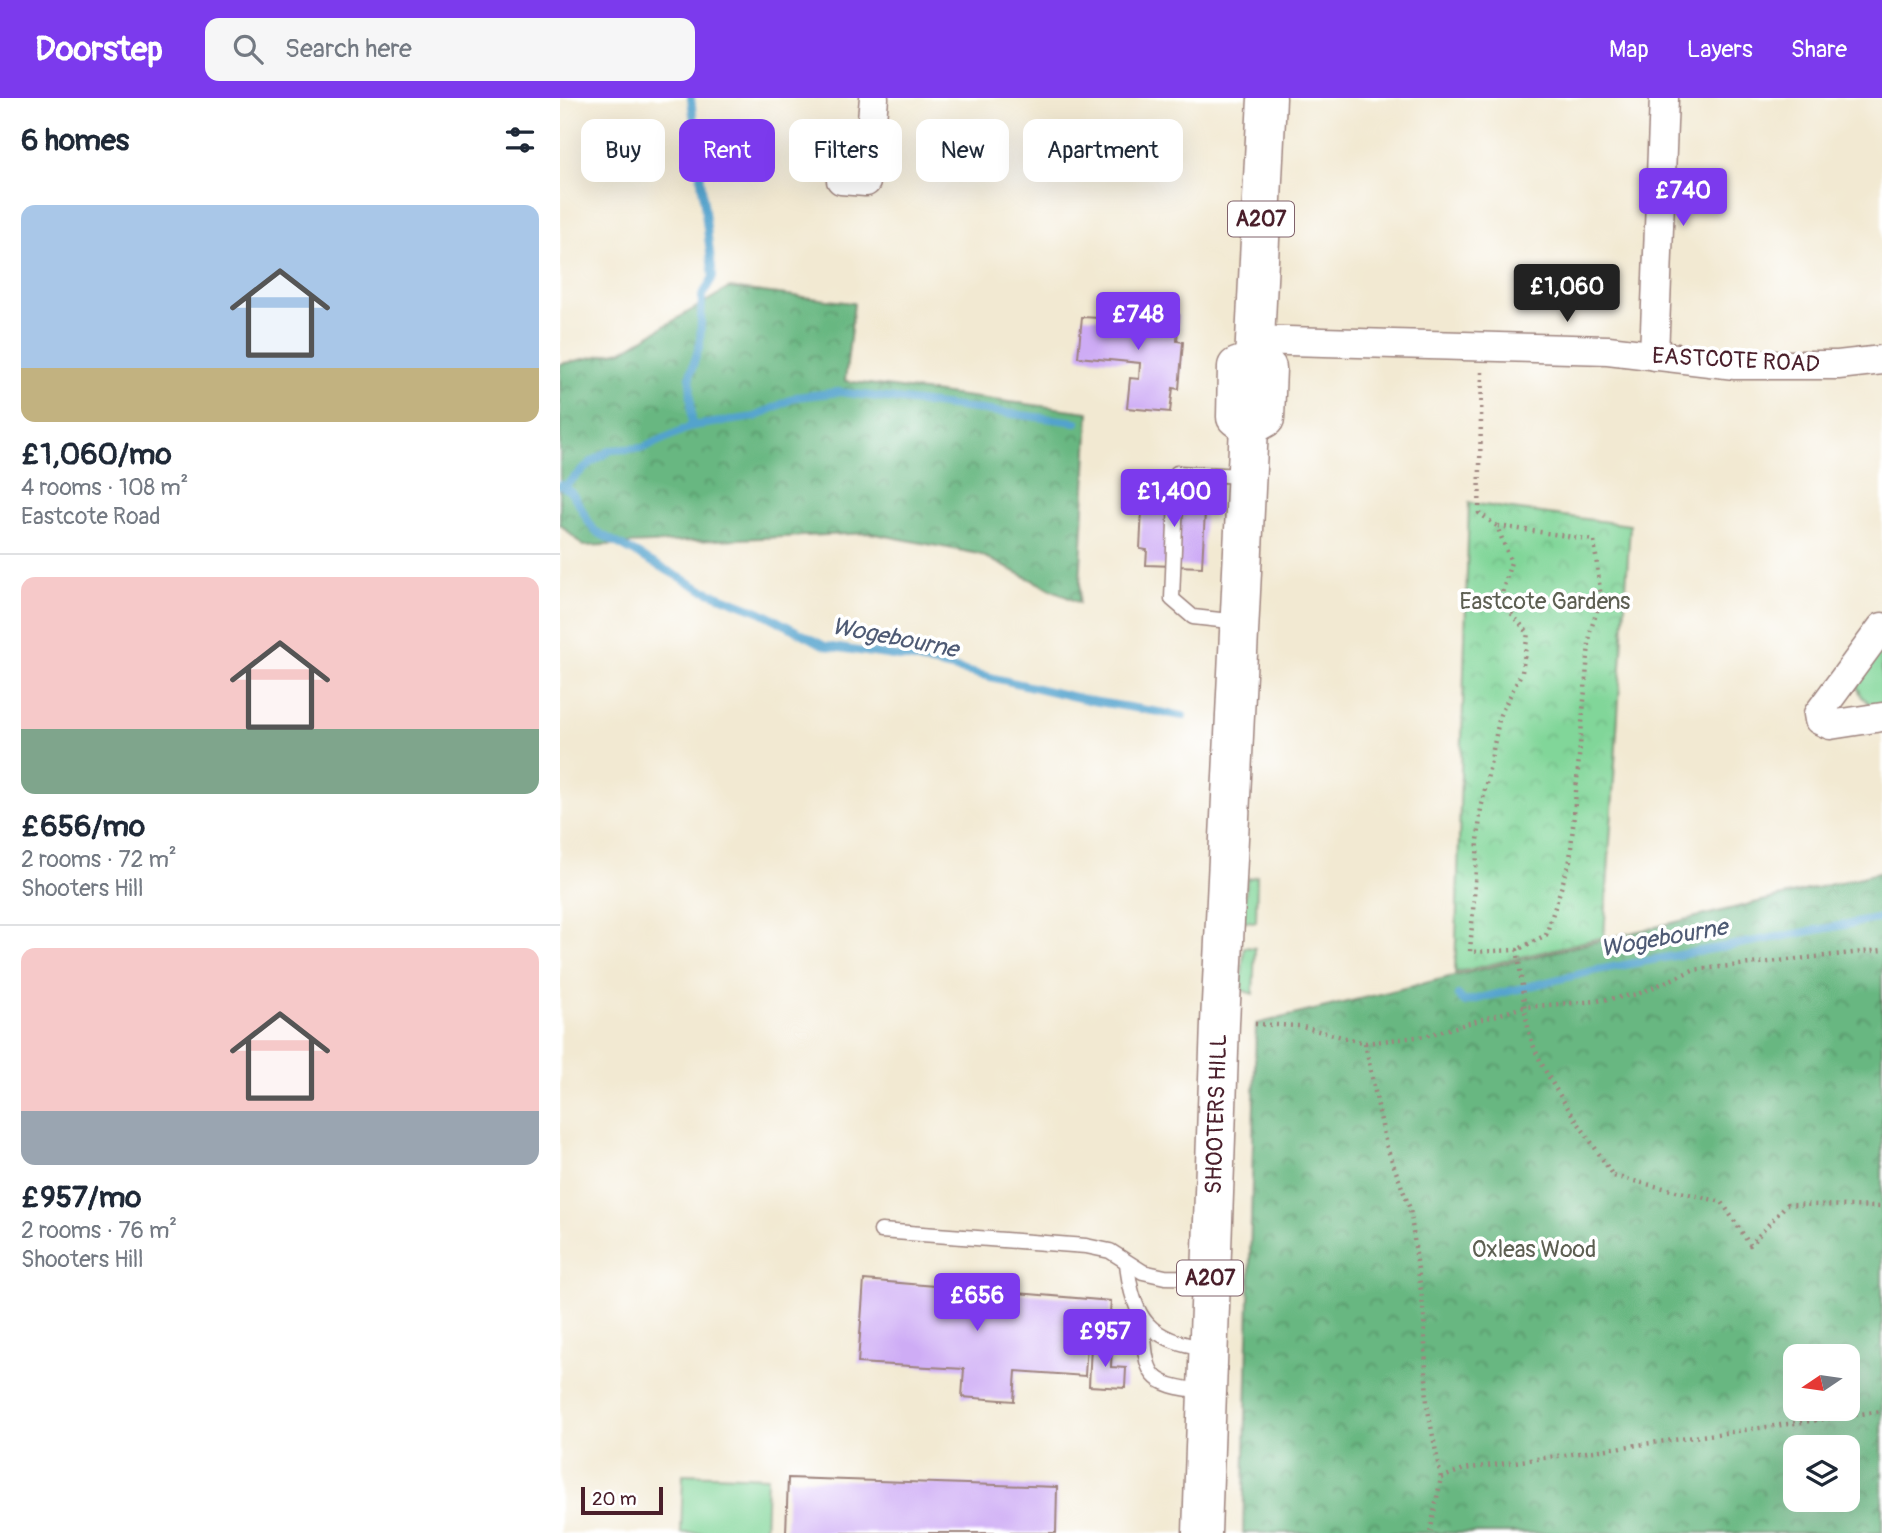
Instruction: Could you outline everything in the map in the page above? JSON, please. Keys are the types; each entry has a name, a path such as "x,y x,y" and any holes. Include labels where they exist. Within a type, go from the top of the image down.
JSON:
{"main road":[{"name":"A207","path":"1240,623 1249,427 1236,417 1237,367 1254,350 1267,98"},
{"name":"SHOOTERS HILL","path":"1202,1533 1210,1278 1240,623"}],"street":[{"path":"872,119 874,98"},
{"path":"1654,356 1664,98"},
{"name":"EASTCOTE ROAD","path":"1254,350 1608,350 1735,365 1838,365 1882,360"},
{"path":"1882,627 1818,713 1819,720 1830,725 1882,717"}],"lane":[{"path":"1240,623 1193,617 1172,599 1177,473 1247,476"},
{"path":"881,1231 1086,1245 1110,1251 1143,1272 1165,1277 1210,1278"},
{"path":"1127,1263 1129,1286 1143,1320 1145,1357 1152,1376 1167,1387 1206,1391"},
{"path":"1143,1320 1162,1338 1208,1348"}],"path":[{"path":"1482,371 1479,513 1497,526 1594,540 1601,599 1590,632 1570,860 1546,935 1517,950 1470,953 1480,814 1500,715 1522,672 1528,633 1500,600 1511,562 1497,526"},
{"path":"1517,950 1524,987 1524,1007 1537,1056 1613,1176 1722,1202 1750,1245 1787,1204 1882,1207"},
{"path":"1255,1024 1299,1026 1365,1043 1425,1036 1524,1007 1597,1002 1638,994 1693,970 1882,950"},
{"path":"1365,1043 1386,1145 1410,1209 1424,1314 1427,1405 1441,1478 1430,1533"},
{"path":"1441,1478 1464,1469 1882,1411"}],"green space":[{"path":"729,288 854,303 845,381 1089,412 1079,603 979,554 870,533 583,546 560,524 560,364 622,351"},
{"name":"Eastcote Gardens","path":"1469,503 1630,525 1604,937 1455,973"},
{"path":"1882,648 1882,706 1874,707 1862,697 1857,686"},
{"name":"Oxleas Wood","path":"1882,872 1882,1533 1243,1533 1256,1024"},
{"path":"1257,876 1256,922 1243,921 1247,879"},
{"path":"1244,947 1255,948 1253,994 1241,990"},
{"path":"683,1474 767,1477 765,1533 681,1533"}],"building":[{"path":"1100,308 1179,315 1177,341 1183,342 1179,389 1173,388 1170,412 1127,408 1130,378 1139,379 1140,363 1078,357 1082,317 1099,318"},
{"path":"1150,490 1206,493 1202,567 1146,565 1147,550 1140,549 1142,509 1149,510"},
{"path":"864,1280 1111,1301 1109,1327 1088,1326 1085,1376 1016,1371 1014,1401 962,1397 964,1369 858,1363"},
{"path":"1091,1345 1112,1347 1111,1367 1126,1368 1125,1388 1089,1386"},
{"path":"788,1478 1057,1487 1056,1533 786,1533"}],"waterway":[{"path":"691,98 713,277 702,296 700,344 690,375 692,426"},
{"path":"565,486 590,463 611,450 643,448 692,426 755,417 796,397 839,392 1076,422"},
{"name":"Wogebourne","path":"560,485 576,499 595,531 701,589 761,612 825,646 914,659 1092,701 1183,716"},
{"name":"Wogebourne","path":"1458,995 1464,1002 1597,970 1882,918"}]}
